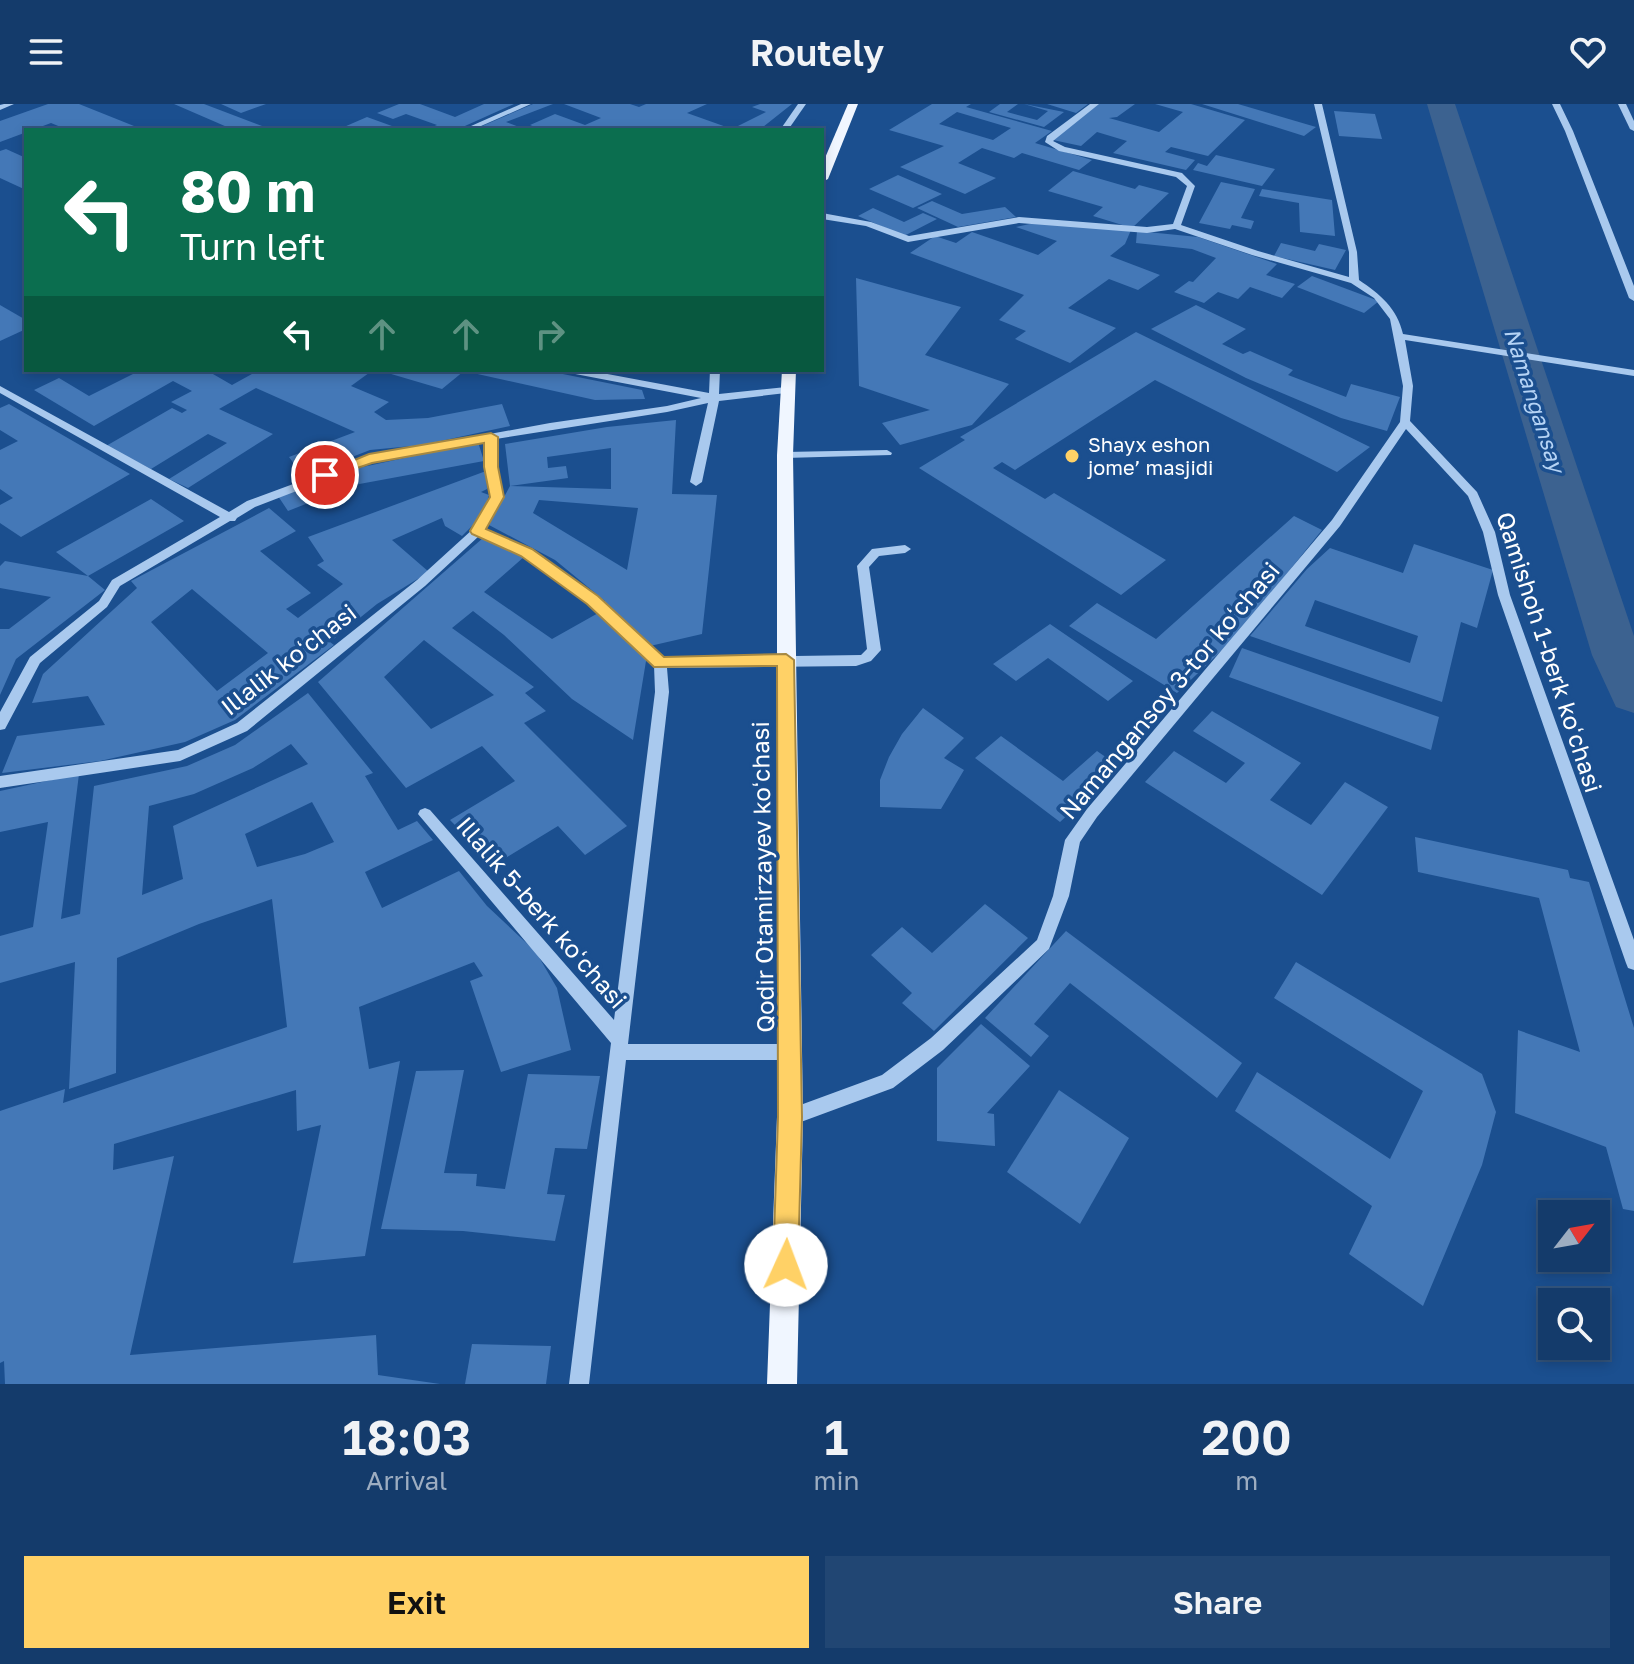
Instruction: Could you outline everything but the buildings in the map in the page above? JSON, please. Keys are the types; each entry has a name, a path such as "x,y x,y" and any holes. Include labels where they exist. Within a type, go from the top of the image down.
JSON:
{"main road":[{"path":"824,174 853,104"},
{"name":"Qodir Otamirzayev koʻchasi","path":"782,1384 790,1117 787,380"}],"street":[{"path":"0,108 10,104"},
{"path":"472,128 527,104"},
{"path":"785,128 802,104"},
{"path":"1095,104 1050,138 1049,142 1062,149 1164,170 1187,180 1191,186 1176,226"},
{"path":"1318,104 1353,252 1354,281"},
{"path":"1556,104 1634,298"},
{"path":"1622,104 1634,129"},
{"path":"824,216 868,224 908,239 1019,220 1147,230 1176,226 1270,258 1354,281 1386,305 1395,319 1408,386 1405,422"},
{"path":"1399,336 1634,373"},
{"path":"580,372 714,398"},
{"path":"696,482 714,398 715,372"},
{"path":"0,725 35,660 103,604 116,583 251,504 369,459 654,411 787,380"},
{"path":"0,389 231,518"},
{"path":"0,407 17,398"},
{"name":"Qamishoh 1-berk koʻchasi","path":"1405,422 1473,495 1489,532 1504,595 1634,963"},
{"name":"Namangansoy 3-tor koʻchasi","path":"790,1117 887,1082 937,1044 1043,944 1061,896 1073,840 1092,813 1336,523 1405,422"},
{"name":"Illalik koʻchasi","path":"0,782 180,755 242,727 421,583 477,531 497,497 491,467 491,437"},
{"path":"785,455 887,453"},
{"path":"477,531 526,552 592,600 660,663 662,692 579,1384"},
{"path":"660,663 856,661 866,658 874,650 863,566 876,552 905,549"},
{"name":"Illalik 5-berk koʻchasi","path":"425,814 620,1047"},
{"path":"620,1047 790,1052"}],"waterway":[{"name":"Namangansay","path":"1441,104 1616,655 1634,694"}],"place":[{"name":"Shayx eshon jome’ masjidi","path":"1072,456"}],"route":[{"path":"325,475 369,459 491,437 491,467 497,497 477,531 526,552 592,600 660,663 786,660 790,1117 786,1265"}]}
